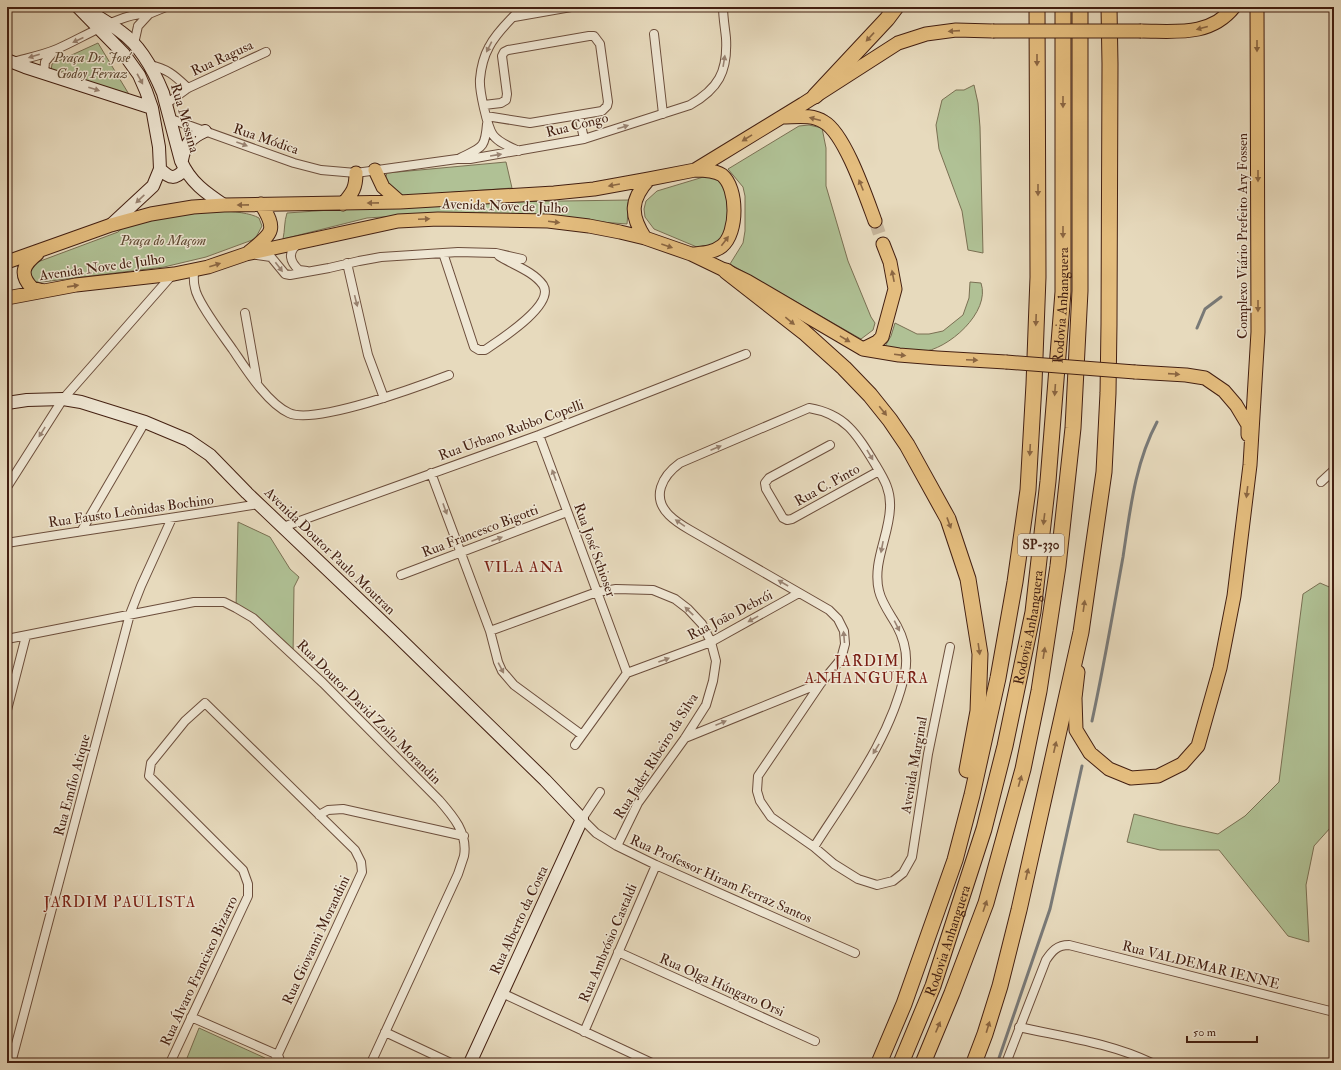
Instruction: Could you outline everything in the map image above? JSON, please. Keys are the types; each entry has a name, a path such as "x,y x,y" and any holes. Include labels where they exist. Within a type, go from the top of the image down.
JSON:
{"highway":[{"path":"815,96 887,19 896,7"},
{"path":"879,1063 904,1004 934,923 955,860 965,824 998,678 1015,582 1028,490 1038,277 1037,7"},
{"name":"Rodovia Anhanguera","path":"902,1063 933,986 984,829 1005,746 1033,612 1048,481 1063,292 1063,7"},
{"name":"Rodovia Anhanguera","path":"923,1063 986,904 1023,770 1039,691 1058,566 1073,428 1080,291 1080,7"},
{"path":"974,1063 985,1034 1004,971 1081,632 1104,472 1108,393 1109,300 1109,7"},
{"path":"726,271 804,332 844,368 870,395 890,420 924,475 948,519 968,579 980,654 978,711 970,756 934,923"}],"main road":[{"name":"Avenida Nove de Julho","path":"8,259 44,250 111,225 166,211 192,207 261,204 400,202 554,193 594,189 695,170 898,43 912,38 926,34 956,30 1186,31 1203,28 1216,23 1228,14 1234,7"},
{"name":"Complexo Viário Prefeito Ary Fossen","path":"1081,632 1075,698 1076,730 1090,753 1109,769 1131,778 1158,776 1182,764 1198,746 1220,668 1234,596 1250,465 1258,332 1257,7"},
{"path":"780,117 814,118 824,121 830,126 845,148 876,221"},
{"path":"375,170 383,187 400,202"},
{"path":"691,254 715,251 727,241 733,224 733,195 729,184 715,171 695,170"},
{"path":"343,204 354,190 356,173"},
{"path":"644,238 635,221 634,212 636,199 641,189 649,179"},
{"path":"246,254 265,239 270,231 271,221 261,204"},
{"name":"Avenida Nove de Julho","path":"7,298 76,285 174,274 208,267 246,254 398,221 438,219 548,221 589,226 644,238 691,254 777,298 863,349"},
{"path":"863,349 878,342 882,337 895,289 890,262 883,244"},
{"path":"43,291 32,288 29,285 24,274 24,267 29,260 44,250"},
{"name":"Complexo Viário Prefeito Ary Fossen","path":"863,349 899,355 1186,375 1206,378 1224,391 1236,405 1248,425 1250,465"}],"street":[{"name":"Rua Messina","path":"78,7 105,27 121,32 134,44 149,65 159,83 171,118 183,165 194,182 206,193 224,205"},
{"name":"Rua Messina","path":"83,7 105,27 139,75 152,108 159,147 160,169 153,186 111,225"},
{"path":"134,44 138,26 148,14 166,7"},
{"path":"518,152 499,141 493,135 487,119 480,80 484,58 488,48 494,38 514,18 522,7"},
{"path":"514,18 571,7"},
{"name":"Rua Congo","path":"356,173 518,152 584,139 690,105 703,98 720,78 725,62 726,41 723,8"},
{"path":"9,61 55,50 128,17 142,13 148,14"},
{"path":"128,17 138,26"},
{"path":"654,34 663,114"},
{"path":"484,105 501,103 506,100 507,94 502,56 504,52 508,50 589,36 594,36 600,44 607,106 602,111 530,123 487,119"},
{"path":"44,73 45,62 55,50"},
{"name":"Rua Ragusa","path":"166,104 188,88 266,52"},
{"path":"9,61 152,108"},
{"name":"Rua Ragusa","path":"149,65 163,68 188,88"},
{"path":"579,115 584,139"},
{"name":"Rua Módica","path":"171,118 294,163 321,170 356,173"},
{"path":"457,159 483,146 486,138 487,119"},
{"path":"160,169 170,177 178,176 183,165 186,145 191,139 205,131"},
{"path":"300,242 290,255 291,261 299,270 312,271"},
{"path":"246,254 271,257 285,274 295,275 381,257 443,253 496,253 522,259"},
{"path":"443,253 474,347 479,350 485,350 520,325 540,306 545,293 543,286 535,277 496,253"},
{"path":"347,263 368,355 384,398"},
{"path":"194,270 195,289 198,297 257,384 280,407 289,413 297,415 326,413 384,398 416,388 449,375"},
{"path":"7,487 63,399 174,274"},
{"path":"246,313 257,384"},
{"name":"Rua Urbano Rubbo Copelli","path":"283,528 539,435 746,354"},
{"name":"Avenida Doutor Paulo Moutran","path":"7,403 27,400 63,399 81,402 145,422 188,440 210,455 283,528 545,780 582,819"},
{"path":"809,408 823,410 838,418 853,430 861,440 890,491 890,509 877,572 879,592 885,607 898,628 907,657 902,684 889,722 879,743 814,847 771,817 760,801 756,791 758,776 821,682 841,659 845,644 844,631 838,619 828,610 799,593 679,524 663,508 660,492 661,485 670,470 680,463 809,408"},
{"path":"82,530 145,422"},
{"name":"Rua José Schioser","path":"539,435 627,673"},
{"name":"Rua C. Pinto","path":"830,445 768,478 765,483 766,489 783,518 787,520 792,519 879,471"},
{"path":"1321,482 1334,470"},
{"path":"431,473 490,631 498,662 508,678 582,735"},
{"name":"Rua Fausto Leônidas Bochino","path":"7,543 82,530 172,518 259,504"},
{"name":"Rua Francesco Bigotti","path":"401,575 567,512"},
{"name":"Rua Emílio Atique","path":"11,1063 130,614 140,586 172,518"},
{"name":"Rua Jader Ribeiro da Silva","path":"490,631 597,592 616,589 653,590 675,600 688,609 702,624 711,642 716,661 713,681 706,705 685,738 638,803 617,846"},
{"name":"Rua João Debrói","path":"627,673 711,642 799,593"},
{"name":"Rua Doutor David Zoilo Morandin","path":"7,639 194,602 224,602 253,618 323,683 439,800 455,819 464,836"},
{"path":"7,710 26,636"},
{"name":"Avenida Marginal","path":"814,847 834,864 858,878 877,885 893,881 903,873 912,857 928,754 950,647"},
{"path":"575,745 627,673"},
{"path":"685,738 821,682"},
{"name":"Rua Álvaro Francisco Bizarro","path":"170,1063 248,896 248,884 243,870 149,776 151,763 184,721 205,703 319,815"},
{"name":"Rua Alberto da Costa","path":"470,1063 582,819 600,792"},
{"path":"319,815 328,810 344,808 464,836 464,854 458,874 371,1063"},
{"name":"Rua Giovanni Morandini","path":"274,1063 279,1059 362,872 361,862 355,850 319,815"},
{"name":"Rua Professor Hiram Ferraz Santos","path":"582,819 596,833 617,846 656,865 855,953"},
{"name":"Rua Ambrósio Castaldi","path":"584,1032 656,865"},
{"name":"Rua VALDEMAR IENNE","path":"1019,1027 1046,960 1052,950 1062,945 1069,945 1334,1012"},
{"name":"Rua Olga Húngaro Orsi","path":"618,952 815,1042"},
{"path":"502,993 652,1063"},
{"path":"191,1017 279,1059"},
{"path":"1006,1063 1019,1027 1110,1047 1140,1057 1152,1063"},
{"path":"385,1032 452,1063"}],"green space":[{"name":"Praça Dr. José Godoy Ferraz","path":"98,43 130,96 51,71 52,64"},
{"path":"974,85 978,103 980,127 983,253 968,250 962,211 939,149 936,125 942,100 956,90 964,90"},
{"path":"809,125 822,128 826,148 826,186 848,261 871,317 875,323 873,330 861,339 730,264 743,243 745,231 745,196 743,187 728,169 799,126"},
{"path":"506,162 512,188 403,196 389,187 385,179 387,173"},
{"path":"710,175 718,180 723,186 728,202 724,238 704,250 654,229 645,217 644,209 646,201 657,191"},
{"path":"629,200 627,224 482,213 427,214 367,218 283,239 287,213 432,203"},
{"name":"Praça do Maçom","path":"172,211 230,211 259,218 262,226 255,239 206,257 164,267 34,283 27,266 118,232 130,221"},
{"path":"970,282 981,283 982,294 980,306 974,317 965,328 954,337 932,350 921,352 907,352 884,348 891,336 895,323 917,334 929,334 943,331 963,315 969,298"},
{"path":"238,522 270,537 290,569 299,577 294,587 293,656 236,608"},
{"path":"1320,583 1334,589 1334,828 1331,827 1314,846 1306,885 1309,942 1288,936 1219,850 1160,850 1127,842 1134,814 1218,834 1245,816 1279,782 1303,594"},
{"path":"199,1028 265,1058 263,1063 185,1063"}],"waterway":[{"path":"1197,328 1205,309 1221,297"},
{"path":"1092,721 1123,557 1134,488 1143,454 1157,422"},
{"path":"999,1063 998,1061 1050,909 1082,766"}],"tunnel":[{"path":"875,221 883,244"}],"district":[{"name":"VILA ANA","path":"524,567"},
{"name":"JARDIM ANHANGUERA","path":"867,670"},
{"name":"JARDIM PAULISTA","path":"120,902"}]}
